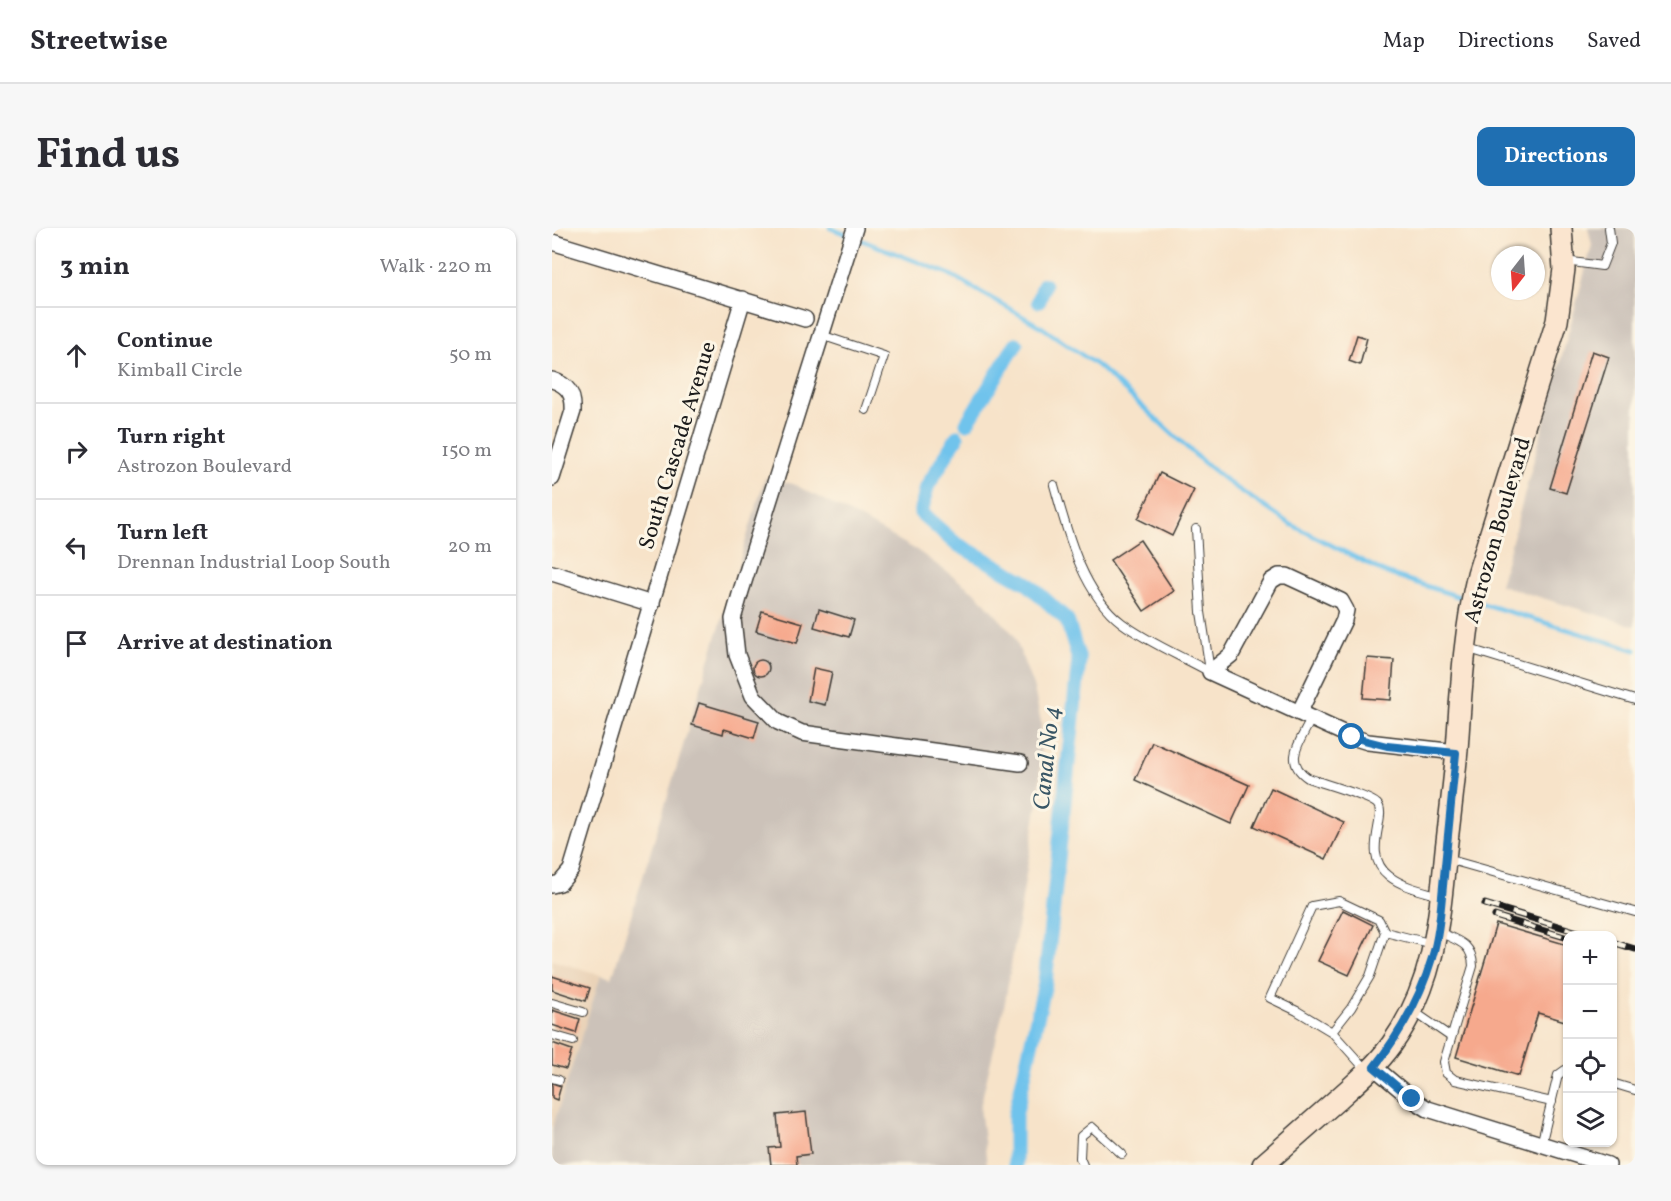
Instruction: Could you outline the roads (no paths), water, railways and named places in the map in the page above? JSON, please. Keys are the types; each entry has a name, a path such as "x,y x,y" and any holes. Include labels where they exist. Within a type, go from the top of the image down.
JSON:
{"main road":[{"name":"Astrozon Boulevard","path":"1263,1165 1371,1069 1393,1044 1423,984 1436,938 1442,896 1465,641 1478,574 1547,355 1558,311 1564,261 1561,228"}],"street":[{"path":"855,228 734,619 737,655 753,696 778,722 802,733 1020,764"},
{"path":"552,242 805,319"},
{"name":"South Cascade Avenue","path":"552,885 560,883 571,870 743,299"},
{"path":"552,380 566,386 574,400 573,411 552,478"},
{"path":"552,573 651,603"},
{"path":"1305,716 1346,610 1341,601 1287,576 1279,576 1271,580 1231,655 1210,672 1305,716 1368,742 1456,753"},
{"path":"1371,1069 1428,1108 1608,1165"}],"lane":[{"path":"1564,261 1602,266 1611,243 1609,228"},
{"path":"821,335 884,356 866,410"},
{"path":"1054,485 1069,536 1087,578 1101,603 1121,622 1138,633 1210,672"},
{"path":"1196,529 1201,612 1210,672"},
{"path":"1465,641 1635,700"},
{"path":"1305,716 1294,755 1294,764 1300,772 1308,778 1378,804 1381,810 1374,845 1379,866 1389,876 1404,885 1442,896"},
{"path":"1446,858 1635,912"},
{"path":"1332,1032 1351,1008 1370,976 1385,932 1379,920 1339,901 1312,906 1270,998 1332,1032 1371,1069"},
{"path":"1385,932 1436,938 1466,945 1472,953 1473,966 1444,1062 1446,1073 1455,1080 1552,1102"},
{"path":"552,1002 582,1012"},
{"path":"1412,1010 1451,1037"},
{"path":"552,1035 573,1041"},
{"path":"1541,1145 1558,1075 1563,1071"},
{"path":"1617,1085 1635,1090"},
{"path":"1083,1165 1080,1158 1081,1136 1092,1127 1122,1154"}],"waterway":[{"path":"830,228 949,274 1043,328 1098,366 1202,461 1232,485 1290,524 1386,573 1466,599"},
{"name":"Canal No 4","path":"1039,301 1044,285"},
{"name":"Canal No 4","path":"967,423 1016,344"},
{"name":"Canal No 4","path":"957,437 927,487 921,513 955,543 1027,583 1067,620 1079,660 1045,983 1015,1116 1015,1165"},
{"path":"1477,602 1635,650"}],"railway":[{"path":"1485,904 1574,931"},
{"path":"1495,916 1563,936"},
{"path":"1617,944 1635,949"}]}
